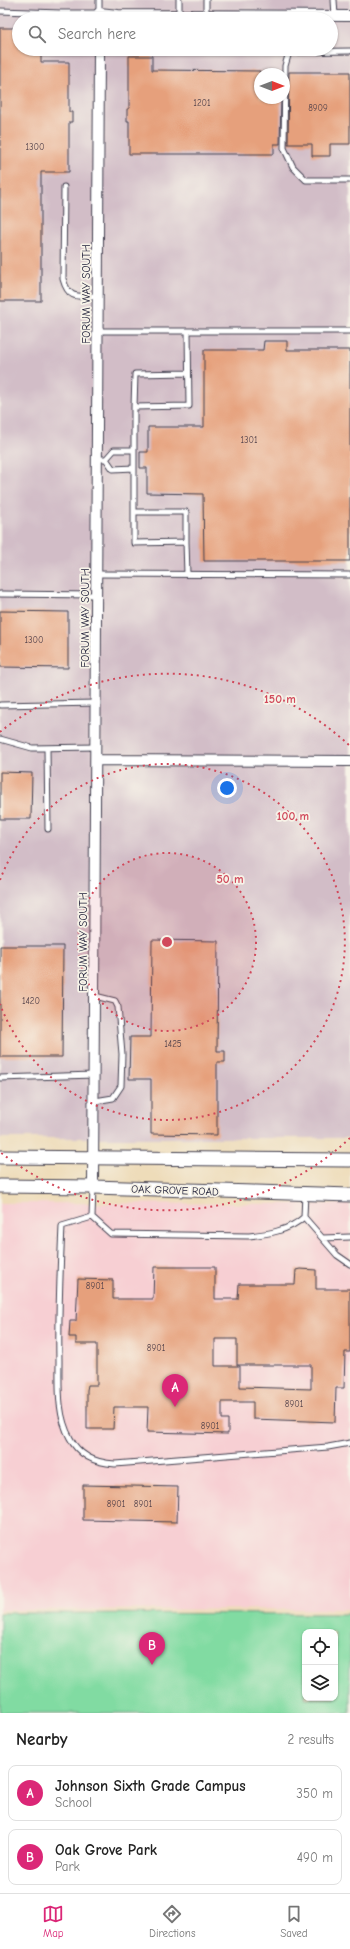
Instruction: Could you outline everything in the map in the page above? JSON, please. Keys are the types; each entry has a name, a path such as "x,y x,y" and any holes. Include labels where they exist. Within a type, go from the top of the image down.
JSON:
{"street":[{"path":"338,16 350,16"},
{"name":"FORUM WAY SOUTH","path":"93,1187 95,1101 97,574 102,459 98,331 99,56"},
{"path":"96,760 350,761"},
{"path":"0,1157 350,1160"},
{"name":"OAK GROVE ROAD","path":"0,1186 93,1187 350,1195"}],"lane":[{"path":"99,0 99,12"},
{"path":"179,0 179,12"},
{"path":"204,12 206,0"},
{"path":"334,0 335,12"},
{"path":"0,11 30,12"},
{"path":"338,51 350,51"},
{"path":"288,56 285,66 284,148 293,167 306,180 350,180"},
{"path":"64,187 63,279 69,294 74,296 98,296"},
{"path":"98,331 350,331"},
{"path":"134,407 189,406 188,331"},
{"path":"186,542 134,543 134,407 135,374 188,373"},
{"path":"134,450 114,450 102,459 113,469 134,468"},
{"path":"134,512 186,512 187,574"},
{"path":"97,574 350,575"},
{"path":"0,594 97,595"},
{"path":"0,705 96,704"},
{"path":"0,739 32,748 96,747"},
{"path":"47,748 48,829"},
{"path":"95,996 115,1001 118,1007 122,1054 121,1086 113,1098 95,1101"},
{"path":"0,1078 95,1075"},
{"path":"92,1217 93,1187"},
{"path":"305,1193 304,1217 337,1255 350,1264"},
{"path":"92,1217 111,1234 248,1236 271,1233 298,1222 304,1217"},
{"path":"92,1217 62,1226 58,1329 60,1403 63,1423 68,1434 80,1452 101,1463 115,1464 328,1447 350,1443"},
{"path":"322,1238 350,1237"}],"shaded area":[{"path":"0,0 350,0 350,1138 0,1138"},
{"path":"0,1203 350,1204 350,1609 0,1610"}],"green space":[{"path":"0,1613 350,1614 350,1713 0,1713"}],"building":[{"path":"0,28 12,28 12,56 41,56 41,62 69,62 69,112 72,112 72,122 69,122 69,172 41,172 41,301 0,301"},
{"path":"129,56 152,56 152,70 254,71 254,104 281,104 280,144 274,144 274,154 129,154 129,121 127,121 127,109 129,109"},
{"path":"290,72 350,72 350,144 330,144 330,156 312,156 312,144 288,144"},
{"path":"264,341 287,341 287,350 350,350 350,561 204,561 203,494 147,493 147,468 140,468 140,452 148,452 148,427 204,427 204,350 263,350"},
{"path":"0,611 68,612 68,668 0,667"},
{"path":"0,772 32,773 31,819 0,819"},
{"path":"152,940 218,941 217,1051 225,1051 225,1062 217,1062 217,1135 151,1134 151,1079 129,1079 130,1037 151,1037"},
{"path":"0,946 63,946 62,1057 0,1057"},
{"path":"154,1267 215,1267 215,1299 238,1299 239,1284 295,1284 296,1270 300,1269 316,1270 316,1289 350,1289 350,1352 345,1352 344,1388 336,1388 335,1422 253,1419 253,1402 222,1402 222,1419 228,1419 228,1434 147,1432 148,1407 114,1407 113,1429 87,1429 88,1385 97,1385 97,1344 76,1344 76,1337 69,1337 70,1321 76,1321 78,1279 113,1280 113,1299 153,1299","holes":["215,1339 237,1339 237,1365 311,1365 311,1389 240,1387 240,1366 215,1366"]},
{"path":"83,1485 178,1487 177,1522 83,1520"}],"place":[{"name":"Johnson Sixth Grade Campus","path":"175,1407"},
{"name":"Oak Grove Park","path":"152,1665"}]}
